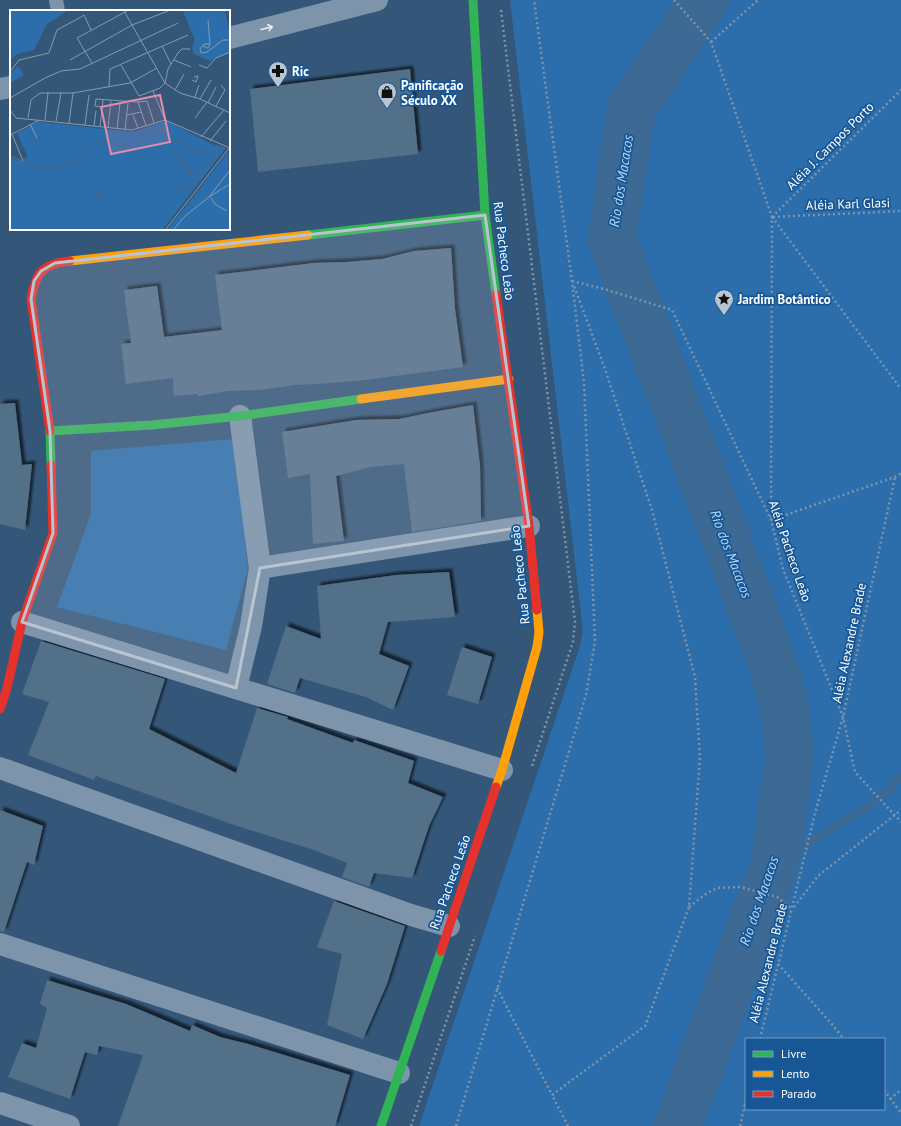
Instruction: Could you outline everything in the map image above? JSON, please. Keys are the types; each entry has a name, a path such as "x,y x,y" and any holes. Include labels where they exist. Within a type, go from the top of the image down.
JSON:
{"street":[{"path":"230,38 377,0"},
{"name":"Rua Pacheco Leão","path":"382,1126 502,770 537,647 539,632 529,526 485,215 473,0"},
{"path":"0,89 10,87"},
{"path":"0,710 7,688 22,622 53,533 50,431 30,299 34,281 41,271 55,263 485,215"},
{"path":"50,431 152,426 240,416 508,379"},
{"path":"236,688 251,626 260,568 240,416"},
{"path":"260,568 529,526"},
{"path":"22,622 502,770"},
{"path":"0,768 412,915 449,926"},
{"path":"0,944 399,1073"},
{"path":"0,1103 69,1126"}],"lane":[{"path":"56,0 58,10"}],"path":[{"path":"674,0 711,42 772,217 901,389"},
{"path":"711,42 758,0"},
{"name":"Aléia J. Campos Porto","path":"772,217 901,90"},
{"name":"Aléia Karl Glasi","path":"772,217 901,211"},
{"path":"772,217 771,520 895,477 901,473"},
{"name":"Aléia Pacheco Leão","path":"689,907 700,758 695,677 652,510 606,369 572,281 604,289 672,310 771,520 783,569 843,717 855,772 901,822"},
{"name":"Aléia Alexandre Brade","path":"760,1038 815,813 843,717 895,477"},
{"path":"552,1096 646,1026 689,907 707,892 717,888 740,887 778,897 792,909 818,876 901,810"},
{"path":"778,964 843,1038"},
{"path":"497,988 568,1126"},
{"path":"890,1099 901,1090"},
{"path":"885,1092 901,1113"},
{"path":"740,1126 745,1104"}],"highlighted area":[{"path":"485,215 529,526 260,568 236,688 22,622 53,533 50,431 31,299 34,281 41,271 55,263"}],"shaded area":[{"name":"Jardim Botântico","path":"510,0 901,0 901,1126 419,1126 580,646 583,631"},
{"path":"235,439 248,568 226,650 57,607 91,514 91,451"}],"building":[{"path":"410,69 418,154 258,172 250,89"},
{"path":"451,248 455,309 463,367 365,380 295,385 260,390 228,391 198,396 198,394 174,396 173,378 126,384 121,344 131,343 124,290 157,286 164,337 222,330 215,275 314,263 382,259 414,251"},
{"path":"15,403 22,465 32,464 25,530 0,524 0,404"},
{"path":"473,405 480,466 481,521 412,532 404,464 370,467 336,476 344,541 313,544 310,474 288,478 282,432 356,420 399,419"},
{"path":"449,572 455,617 388,622 379,654 409,666 393,710 366,697 300,678 295,693 267,684 286,626 321,639 317,586 396,575"},
{"path":"41,641 165,679 149,729 236,773 257,708 288,717 287,719 353,743 354,740 414,761 408,783 443,797 429,826 412,878 374,873 369,887 342,877 347,863 314,850 237,826 96,776 94,780 28,755 49,702 22,694"},
{"path":"462,647 492,657 478,704 447,695"},
{"path":"0,810 43,826 34,865 27,862 4,932 0,931"},
{"path":"334,901 405,926 387,984 363,1039 327,1025 342,954 317,947"},
{"path":"47,980 126,1004 190,1031 192,1025 220,1037 350,1075 335,1126 118,1126 143,1055 99,1046 97,1055 85,1052 70,1099 8,1077 22,1043 36,1048 47,1008 40,1004"}],"waterway":[{"name":"Rio dos Macacos","path":"678,1126 775,862 790,755 784,703 772,662 612,239 631,110 705,0"},
{"path":"775,862 871,805 901,778"}],"traffic: fast":[{"path":"473,0 485,215 496,294"},
{"path":"308,235 485,215"},
{"path":"51,465 50,431 152,425 240,416 361,399"},
{"path":"381,1126 441,951"}],"traffic: slow":[{"path":"70,261 308,235"},
{"path":"361,399 509,379"},
{"path":"496,787 537,647 539,632 537,610"}],"traffic: jam":[{"path":"50,431 31,299 35,282 42,271 53,264 70,261"},
{"path":"496,294 529,526 537,610"},
{"path":"0,709 7,688 22,622 53,533 51,465"},
{"path":"441,951 496,787"}],"place":[{"name":"Ric","path":"278,88"},
{"name":"Panificação Século XX","path":"387,109"},
{"name":"Jardim Botântico","path":"724,316"}]}
